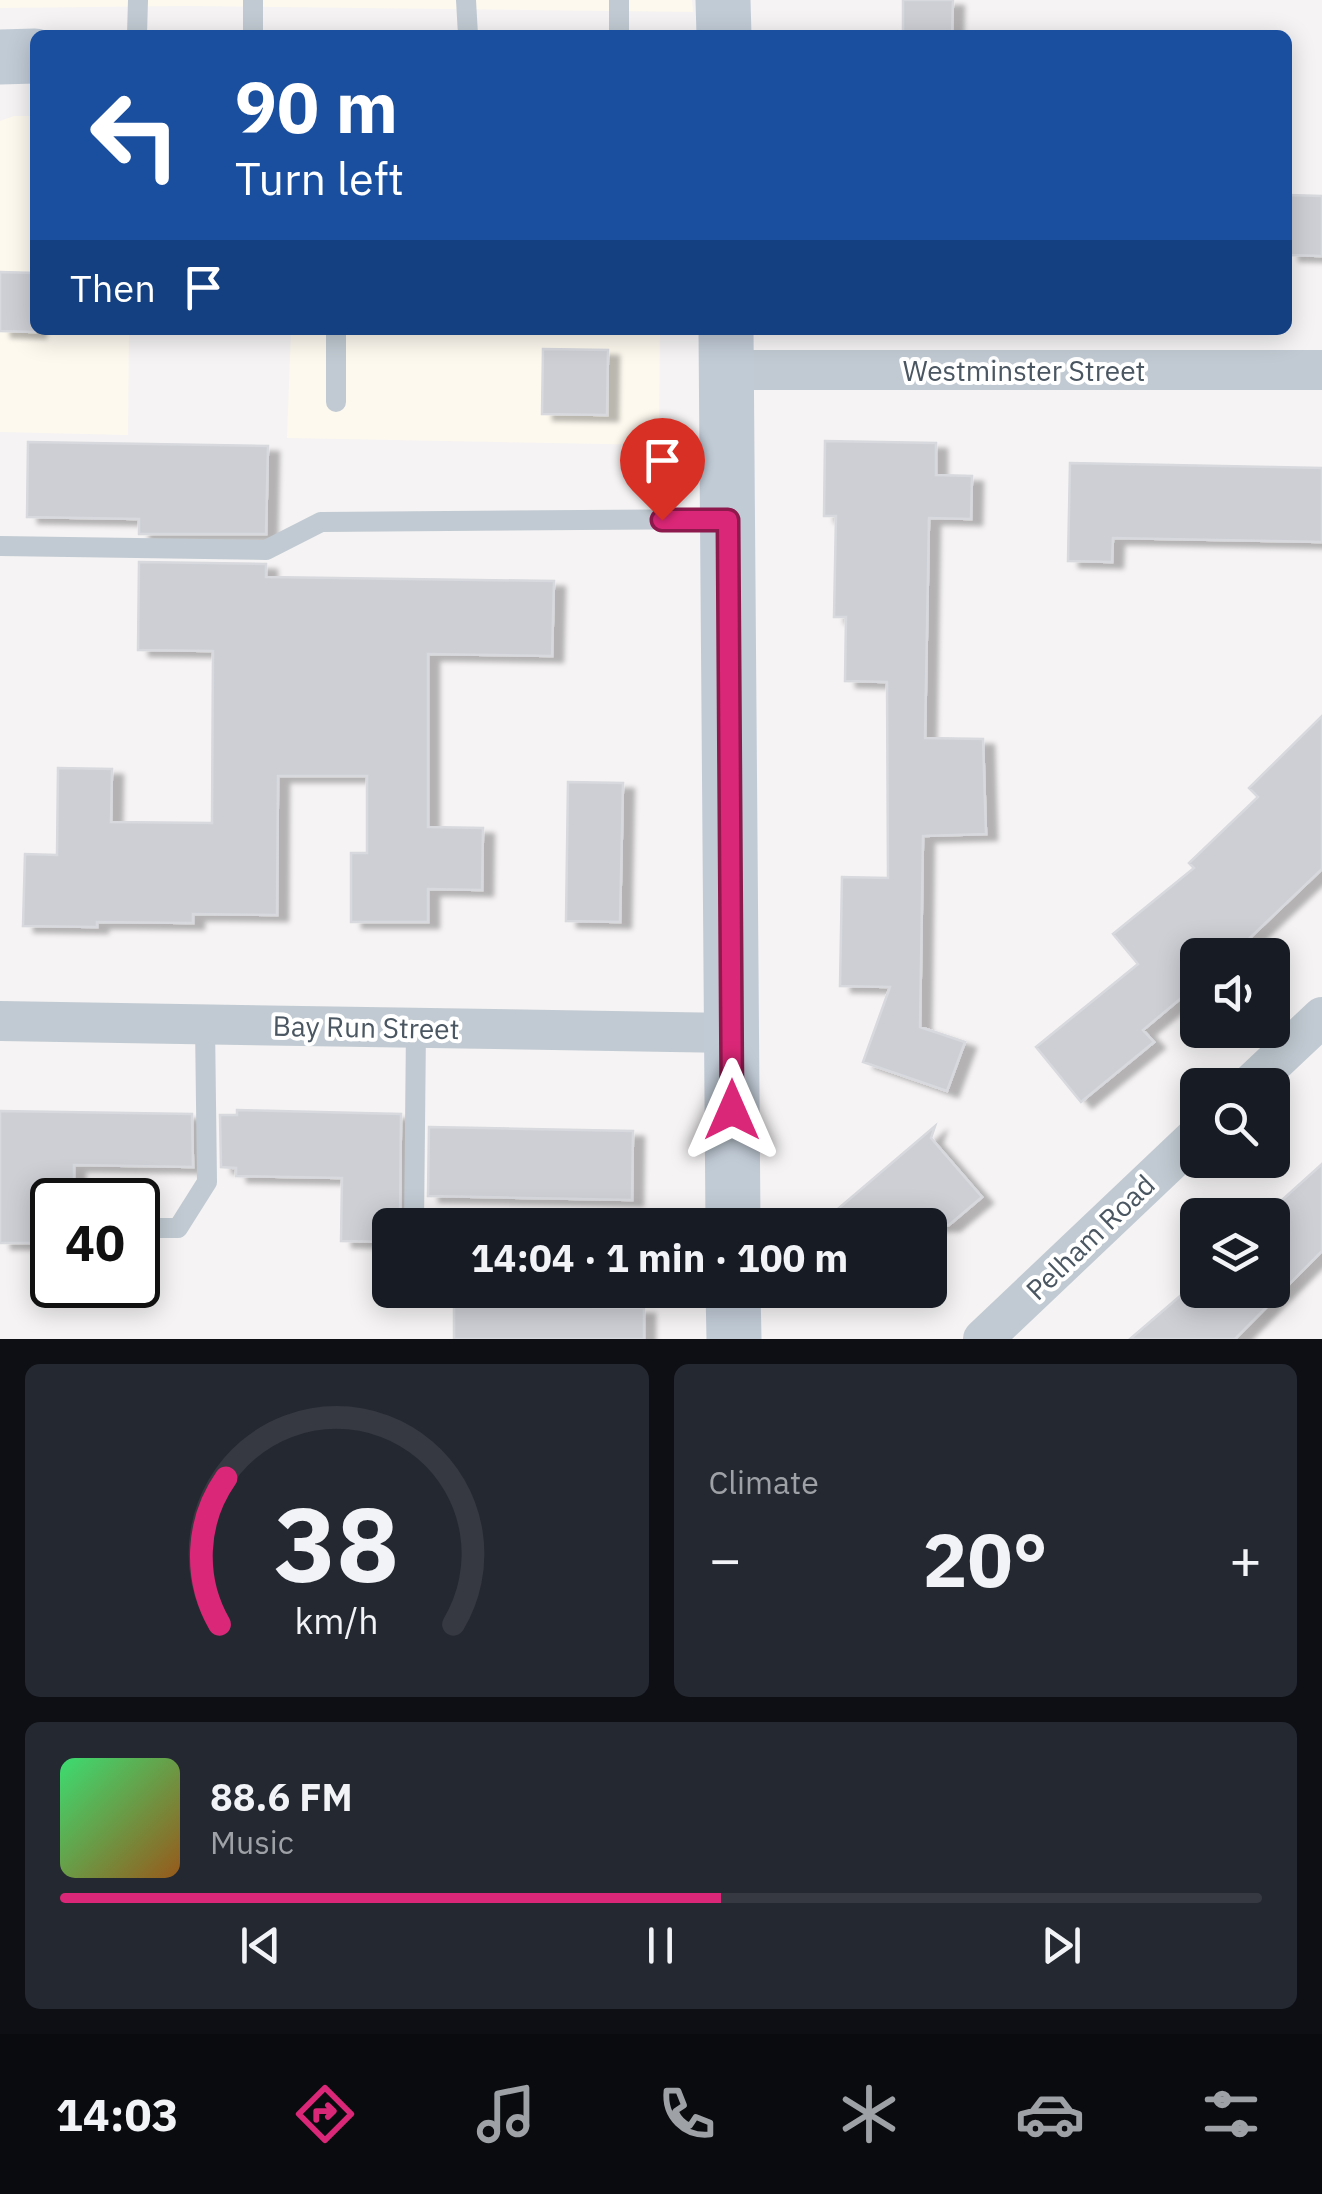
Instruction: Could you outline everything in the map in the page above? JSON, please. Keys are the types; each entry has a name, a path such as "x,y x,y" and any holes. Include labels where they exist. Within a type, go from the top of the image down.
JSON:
{"street":[{"path":"723,0 724,30"},
{"path":"0,57 30,56"},
{"path":"726,350 733,1208"},
{"name":"Westminster Street","path":"726,350 1322,370"},
{"path":"1268,1068 1322,1017"},
{"name":"Bay Run Street","path":"0,1020 732,1033"},
{"name":"Pelham Road","path":"983,1339 1180,1152"},
{"path":"733,1308 734,1339"},
{"path":"742,1308 758,1339"}],"lane":[{"path":"138,0 138,30"},
{"path":"253,0 253,30"},
{"path":"466,0 468,30"},
{"path":"619,0 619,30"},
{"path":"336,335 336,402"},
{"path":"0,546 266,550 321,522 728,520"},
{"path":"160,1228 178,1228 207,1182 205,1024"},
{"path":"414,1208 416,1028"}],"shaded area":[{"path":"0,0 692,0 693,12 186,6 0,8"},
{"path":"30,116 30,335 129,335 128,435 0,432 0,121"},
{"path":"291,335 660,335 659,445 287,438"}],"building":[{"path":"903,0 953,0 952,30 903,30"},
{"path":"1292,195 1322,196 1322,256 1292,255"},
{"path":"0,272 30,273 30,332 0,331"},
{"path":"543,349 608,350 607,415 542,414"},
{"path":"825,441 936,443 936,475 972,476 971,519 929,518 925,738 983,739 986,834 923,836 920,1027 965,1042 947,1091 863,1062 890,987 840,986 842,877 888,878 887,682 845,681 846,617 834,617 836,516 824,516"},
{"path":"28,442 268,446 266,534 139,534 139,519 27,517"},
{"path":"1070,463 1322,468 1322,542 1113,538 1112,562 1068,561"},
{"path":"139,562 266,564 266,577 554,581 552,656 428,654 428,827 483,828 482,890 428,889 428,922 351,922 351,853 367,853 367,776 278,776 277,915 193,914 193,923 23,926 25,854 57,855 58,768 112,769 111,822 212,823 213,651 138,650"},
{"path":"1322,716 1322,869 1250,938 1180,938 1180,999 1143,1030 1154,1042 1081,1102 1036,1047 1138,964 1113,934 1194,868 1189,863 1258,797 1249,788"},
{"path":"568,782 623,783 620,922 566,921"},
{"path":"237,1110 401,1114 400,1208 372,1208 372,1242 341,1241 342,1178 236,1176 236,1168 221,1167 220,1115 237,1115"},
{"path":"0,1111 192,1114 193,1167 74,1165 74,1178 30,1178 30,1243 0,1243"},
{"path":"935,1126 931,1138 982,1197 949,1225 947,1208 839,1208"},
{"path":"429,1127 633,1131 632,1200 428,1196"},
{"path":"1322,1164 1322,1251 1290,1283 1290,1198 1284,1198"},
{"path":"1180,1296 1180,1308 1266,1308 1235,1339 1130,1339"},
{"path":"454,1308 644,1308 644,1339 454,1339"}],"route":[{"path":"662,520 728,520 732,1110"}]}
